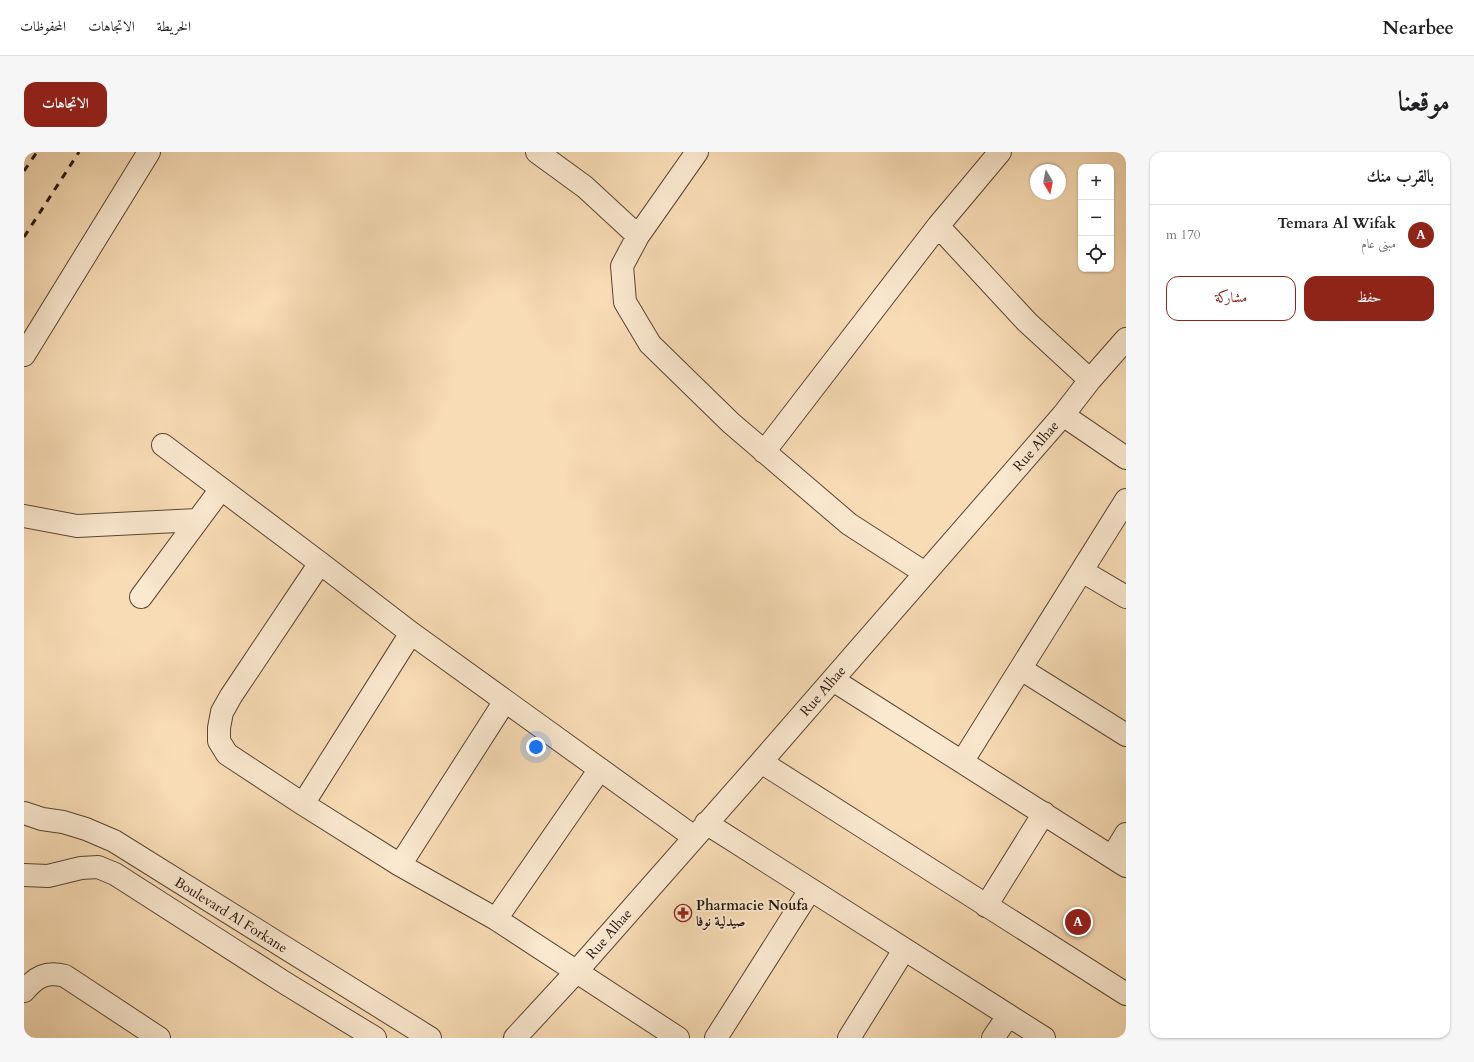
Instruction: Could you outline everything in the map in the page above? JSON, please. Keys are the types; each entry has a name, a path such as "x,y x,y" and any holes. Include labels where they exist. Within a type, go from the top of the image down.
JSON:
{"street":[{"path":"24,355 149,152"},
{"path":"537,152 585,187 638,236"},
{"path":"697,152 638,236 622,266 625,302 650,344 731,423 849,524 925,573"},
{"path":"764,452 938,226 1000,152"},
{"path":"938,226 1027,322 1090,380"},
{"name":"Rue Alhae","path":"515,1038 576,972 833,680 1063,415 1090,380 1126,339"},
{"path":"1063,415 1126,458"},
{"path":"163,445 411,633 600,769 700,830 810,890 1044,1038"},
{"path":"141,597 221,489"},
{"path":"962,762 1126,500"},
{"path":"24,516 77,526 197,520"},
{"path":"320,563 231,696 222,712 218,728 219,741 227,754 400,865 496,919 678,1038"},
{"path":"1082,571 1126,597"},
{"path":"303,804 411,633"},
{"path":"1021,669 1126,736"},
{"path":"833,680 1119,861 1126,834"},
{"path":"400,865 505,701"},
{"path":"761,762 1126,994"},
{"path":"496,919 600,769"},
{"name":"Boulevard Al Forkane","path":"24,813 42,820 63,822 86,829 114,841 430,1038"},
{"path":"986,906 1044,814"},
{"name":"Boulevard Al Forkane","path":"24,875 48,876 81,868 98,867 115,874 285,983 375,1038"},
{"path":"716,1038 810,890"},
{"path":"849,1038 904,950"},
{"path":"24,990 32,982 44,975 54,973 65,976 149,1035"},
{"path":"993,1038 1008,1016"}],"railway":[{"path":"24,171 37,152"},
{"path":"24,237 79,152"}],"place":[{"name":"Pharmacie Noufa صيدلية نوفا","path":"683,913"},
{"name":"Temara Al Wifak","path":"1078,922"}]}
